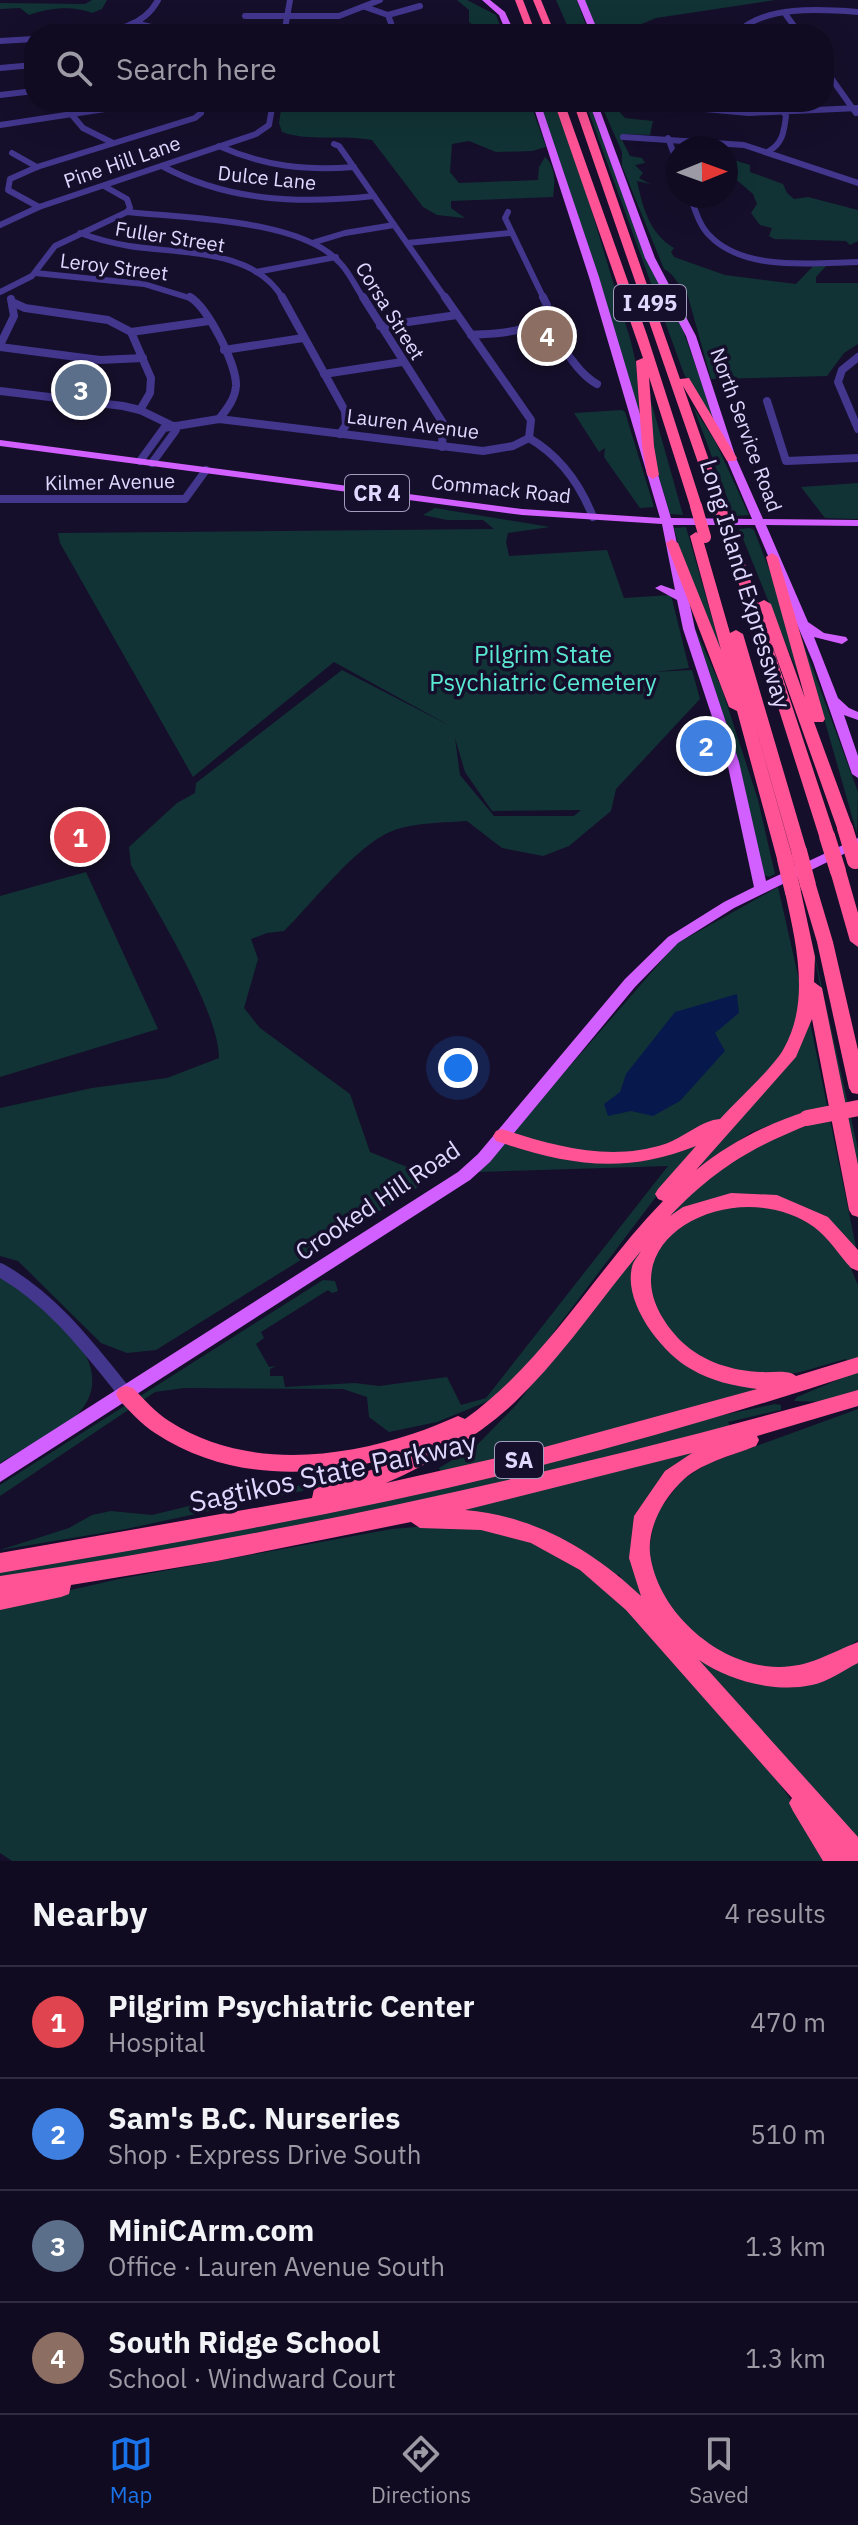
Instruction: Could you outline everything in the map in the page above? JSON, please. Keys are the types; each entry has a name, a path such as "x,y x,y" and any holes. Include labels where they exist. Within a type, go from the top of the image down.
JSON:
{"highway":[{"path":"519,0 528,24"},
{"path":"537,0 547,24"},
{"path":"510,7 524,24"},
{"name":"Long Island Expressway","path":"563,112 641,335 701,536 778,772 792,855"},
{"name":"Long Island Expressway","path":"582,112 706,468 734,537 858,941"},
{"path":"641,335 647,442 653,475"},
{"path":"667,354 679,368 691,394 731,458"},
{"path":"616,1266 638,1228 669,1189 790,1053 805,1017 808,989 800,889 792,855 765,778 701,536"},
{"path":"734,537 830,784 856,866"},
{"path":"672,543 747,741 765,778"},
{"path":"772,557 824,743 830,784"},
{"path":"800,889 828,957 858,1088"},
{"path":"805,947 858,1210"},
{"path":"502,1136 574,1157 623,1159 650,1156 688,1143 711,1130 769,1079"},
{"path":"195,1530 360,1483 427,1454 498,1405 528,1376 664,1207 702,1172 756,1138 807,1118 858,1108"},
{"path":"848,1369 758,1381 723,1374 699,1364 679,1350 655,1323 642,1294 643,1265 650,1246 673,1220 696,1206 733,1199 770,1201 806,1213 836,1234 858,1263"},
{"path":"126,1394 162,1430 210,1453 264,1464 326,1462 396,1448 460,1424 504,1391 557,1341"},
{"name":"Sagtikos State Parkway","path":"0,1563 195,1530 500,1465 692,1415 848,1369"},
{"path":"858,1398 728,1448 683,1469 663,1487 650,1509 642,1531 641,1553 650,1591 663,1616 696,1649 725,1665 753,1674 796,1677 837,1666 858,1652"},
{"name":"SA","path":"0,1586 174,1559 331,1530 519,1489 680,1449 858,1398"},
{"path":"331,1530 424,1519 466,1519 510,1526 556,1543 583,1558 622,1590 858,1855"},
{"path":"0,1600 112,1577 174,1559"},
{"path":"750,1734 808,1814 836,1861"}],"main road":[{"path":"486,0 502,14 506,24"},
{"path":"581,0 591,24"},
{"path":"539,112 594,277 667,521 694,649 735,770 761,889"},
{"name":"North Service Road","path":"597,112 650,258 691,336 731,458 819,662 858,774"},
{"name":"Commack Road","path":"0,443 509,510 667,521 858,523"},
{"path":"766,541 772,530 788,523"},
{"path":"677,577 661,588 681,597"},
{"path":"803,623 816,635 842,640 820,645 819,662"},
{"path":"828,688 841,708 858,718 850,724 845,737"},
{"name":"Crooked Hill Road","path":"0,1474 437,1194 474,1167 661,951 697,923 858,842"}],"street":[{"path":"129,24 154,11 158,0"},
{"path":"286,24 290,0"},
{"path":"245,16 339,16 380,0"},
{"path":"365,7 388,15 420,6"},
{"path":"746,24 786,15 858,12"},
{"path":"388,15 390,24"},
{"path":"786,15 793,24"},
{"path":"134,23 138,24"},
{"path":"0,41 24,40"},
{"path":"0,68 24,66"},
{"path":"834,81 858,116"},
{"path":"0,95 24,92"},
{"path":"834,109 855,108"},
{"path":"0,125 90,112"},
{"name":"Pine Hill Lane","path":"0,225 39,207 256,134 269,125 271,112"},
{"path":"730,112 784,112 787,120 782,126 783,141 769,151"},
{"path":"39,207 14,194 7,184 15,176 37,167 195,118 201,113"},
{"path":"72,115 83,128 113,143"},
{"path":"623,137 666,138"},
{"path":"334,144 339,146 354,167 531,420 529,438 553,454 588,504 593,517"},
{"path":"738,145 769,151 858,183"},
{"path":"219,146 267,164 328,170 354,167"},
{"path":"12,153 37,167"},
{"name":"Dulce Lane","path":"162,166 200,185 219,190 314,201 374,196"},
{"path":"104,186 127,199 127,212 80,233 45,254 35,273 3,291 14,303 25,308 108,320 131,332 209,321"},
{"path":"696,208 707,233 728,249 775,260 858,262"},
{"name":"Corsa Street","path":"127,212 271,229 315,242 336,257 443,423 442,447"},
{"path":"471,335 537,323 547,311 547,305 505,218 508,212"},
{"path":"315,242 345,233 394,225"},
{"name":"Fuller Street","path":"80,233 107,244 213,257 256,272 280,293 347,418 340,434"},
{"path":"407,243 511,233"},
{"path":"256,272 336,257"},
{"name":"Leroy Street","path":"35,273 173,290 192,298 209,321 236,375 238,387 235,398 219,419"},
{"path":"14,303 15,315 0,346 100,360 143,358"},
{"path":"380,326 457,315"},
{"path":"537,323 555,333 586,378 597,384"},
{"path":"131,332 151,385 147,401 140,410"},
{"path":"224,350 303,338"},
{"path":"858,357 854,365 842,370 838,382 855,414 858,429"},
{"path":"324,374 402,362"},
{"path":"0,391 140,410 174,426 176,430 146,462"},
{"path":"767,401 786,461 858,458"},
{"name":"Lauren Avenue","path":"174,426 219,419 442,447 500,450 529,438"},
{"name":"Kilmer Avenue","path":"0,499 175,500 191,494 206,470"},
{"path":"0,1270 20,1279 42,1297 126,1394"}],"green space":[{"path":"92,0 107,0 102,9 92,13 60,8 29,15 20,8 0,9 0,3 85,4"},
{"path":"457,0 467,0 496,15 499,24 472,24 469,10"},
{"path":"556,0 577,0 585,24 567,24"},
{"path":"584,0 775,0 656,18 641,24 594,24"},
{"path":"281,112 534,112 546,147 532,151 496,152 469,141 452,144 450,172 459,183 538,180 539,167 545,157 553,170 553,197 451,201 451,208 465,218 437,215 423,207 372,140 293,135 282,132"},
{"path":"542,112 558,112 583,182 631,342 640,417"},
{"path":"589,112 593,112 638,237 675,308 717,426 684,374"},
{"path":"604,112 620,112 625,118 653,121 650,135 623,134 621,138 630,156 642,158 645,163 635,165 643,173 639,178 650,184 637,181 642,201 653,227 674,248 671,252 674,257 725,275 796,284 815,264 827,265 816,277 816,283 858,283 858,344 844,353 827,376 711,379 687,293 664,269 622,166 622,152"},
{"path":"738,162 750,165 750,172 783,184 794,199 808,197 858,210 858,241 850,245 846,241 774,239 769,236 772,228 760,225 751,213 757,204 753,194 738,181"},
{"path":"649,394 683,515 670,514 655,464"},
{"path":"693,406 716,443 749,515 734,516"},
{"path":"622,410 654,507 640,508 604,457 605,448 599,452 574,413"},
{"path":"858,483 858,519 825,518 801,487"},
{"name":"Pilgrim State Psychiatric Cemetery","path":"435,508 550,527 508,533 509,556 607,550 624,598 671,595 689,668 654,672 692,670 700,699 616,789 611,811 569,846 543,856 502,848 467,821 401,828 382,836 357,855 284,931 251,939 258,959 244,1008 260,1028 350,1094 370,1152 417,1171 423,1184 156,1350 127,1353 101,1343 18,1261 0,1256 0,1108 92,1088 167,1078 219,1058 209,1014 198,988 131,865 129,847 177,803 195,793 196,783 342,670 452,727 334,662 193,777 60,543 58,533 494,529 483,520 447,520 423,515","holes":["455,738 465,772 492,811 581,810 574,816 494,816 460,775"]},
{"path":"686,527 728,674 686,573 674,528"},
{"path":"739,529 754,530 777,590 801,681"},
{"path":"690,617 722,689 758,800 775,874 769,877 762,874"},
{"path":"800,634 858,792 857,834"},
{"path":"86,872 158,1029 0,1077 0,896"},
{"path":"778,887 799,980 800,1009 792,1038 769,1075 680,1165 500,1403 460,1441 427,1459 385,1473 457,1432 491,1400 437,1422 389,1432 369,1417 367,1397 343,1389 184,1388 155,1392 0,1496 0,1485 323,1280 335,1281 338,1291 332,1293 328,1290 261,1332 264,1338 256,1344 269,1367 276,1366 270,1369 270,1376 283,1376 285,1387 355,1383 379,1386 447,1377 461,1405 486,1398 668,1166 478,1172 676,944"},
{"path":"809,929 858,1149 858,1178"},
{"path":"810,1022 857,1252 830,1222 723,1197 646,1242 655,1333 753,1384 755,1392 442,1475 439,1468 476,1446 516,1405 640,1245 685,1195 803,1113 752,1132 688,1174"},
{"path":"753,1204 795,1214 819,1229 846,1257 858,1285 858,1403 794,1401 854,1373 846,1359 779,1376 754,1376 723,1369 692,1354 678,1345 658,1322 650,1303 648,1284 656,1249 667,1234 680,1221 697,1212 716,1206"},
{"path":"0,1274 55,1315 85,1354 92,1374 90,1394 78,1414 0,1463"},
{"path":"781,1405 781,1410 728,1422 732,1429 433,1504 0,1581 0,1569"},
{"path":"858,1409 858,1640 824,1664 794,1670 750,1668 711,1651 658,1596 648,1556 655,1515 682,1480 707,1464"},
{"path":"696,1449 643,1509 655,1617 767,1683 858,1659 858,1849 624,1586 619,1574 613,1577 458,1510"},
{"path":"385,1473 126,1529 0,1550 69,1528 92,1515 111,1511 152,1515 193,1505 218,1492 283,1488"},
{"path":"464,1523 503,1529 598,1575 776,1779 807,1822 827,1861 12,1861 0,1853 0,1606 119,1579 392,1529"}],"water":[{"path":"737,994 739,1013 715,1033 725,1051 680,1101 653,1116 631,1111 608,1116 604,1104 620,1092 626,1074 675,1012"}],"place":[{"name":"South Ridge School","path":"547,336"},
{"name":"MiniCArm.com","path":"81,390"},
{"name":"Sam's B.C. Nurseries","path":"706,746"},
{"name":"Pilgrim Psychiatric Center","path":"80,837"}]}
